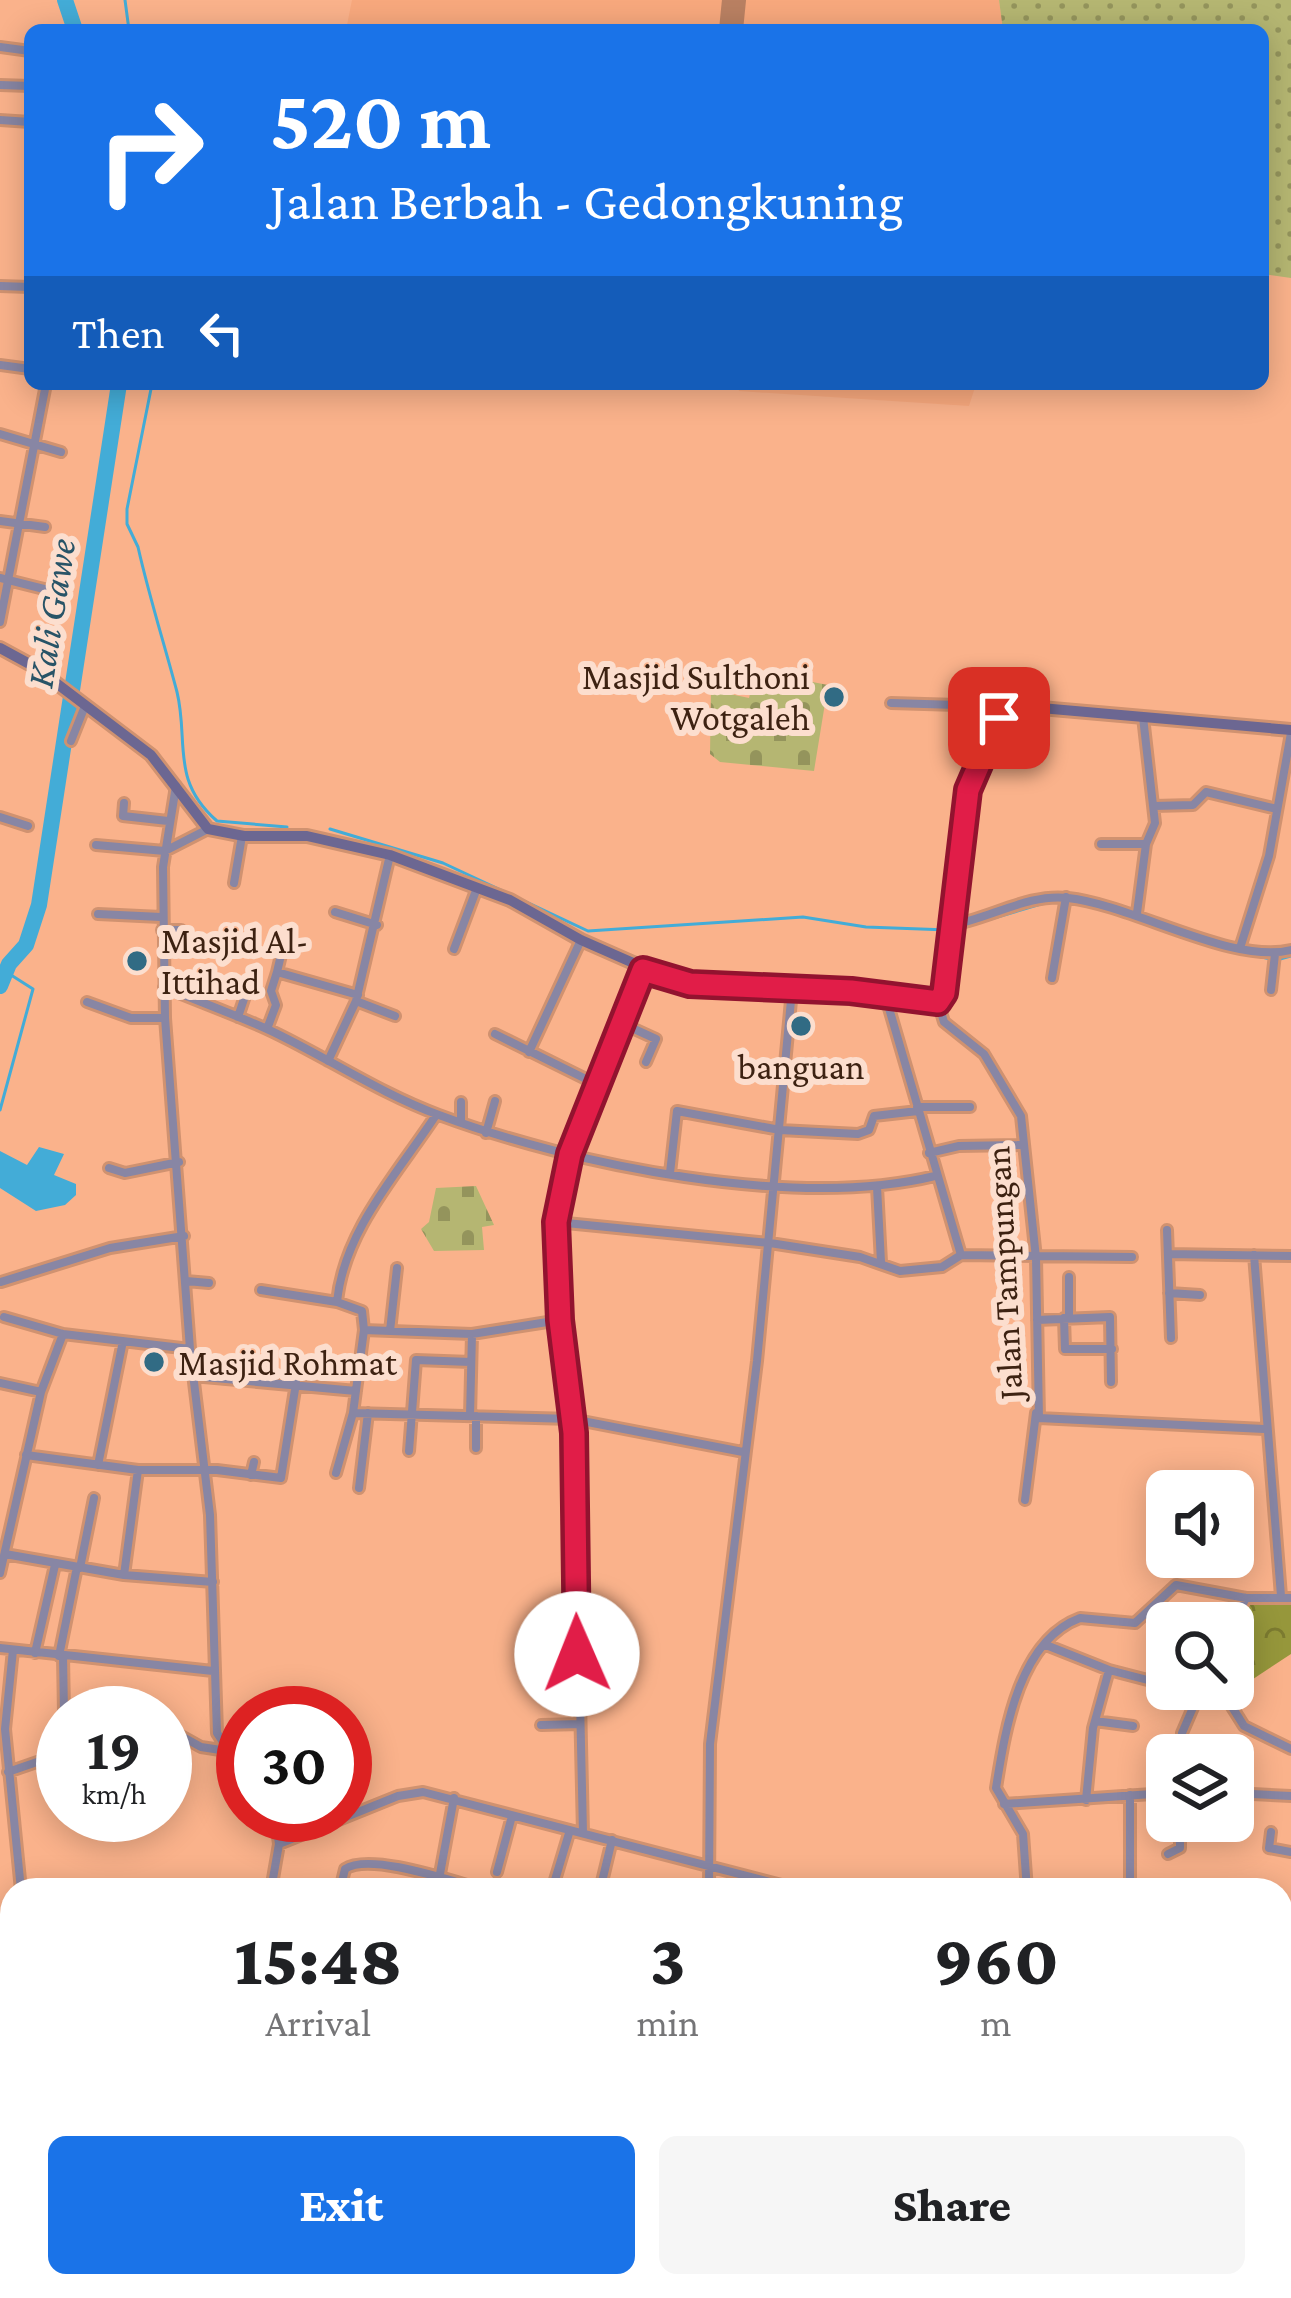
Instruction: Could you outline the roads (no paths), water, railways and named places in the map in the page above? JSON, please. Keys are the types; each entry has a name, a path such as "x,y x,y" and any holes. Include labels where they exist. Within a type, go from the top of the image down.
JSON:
{"main road":[{"path":"0,648 35,667 151,755 208,829 242,836 307,836 391,854 477,886 643,970 688,984 938,1002 944,993 968,790 1002,714 1018,706 1291,732"}],"street":[{"path":"0,622 4,579 45,390"},
{"path":"0,434 61,452"},
{"path":"0,521 45,527"},
{"path":"4,579 44,590"},
{"path":"891,703 991,706 1002,714"},
{"path":"71,742 83,704"},
{"path":"1137,913 1146,844 1154,826 1143,717"},
{"path":"1240,948 1261,885 1291,732"},
{"path":"177,784 168,821 161,917 165,1018 190,1349 205,1469 216,1712"},
{"path":"1154,806 1193,805 1206,792 1277,809"},
{"path":"124,803 123,816 168,821"},
{"path":"0,817 28,826"},
{"path":"96,845 165,850 208,829"},
{"path":"235,883 242,836"},
{"path":"1101,844 1146,844"},
{"path":"328,1061 357,998 391,854"},
{"path":"454,949 477,886"},
{"path":"949,929 1041,899 1137,913 1274,959 1291,950"},
{"path":"1052,978 1065,901"},
{"path":"335,912 377,925"},
{"path":"98,914 161,917"},
{"path":"162,929 181,930"},
{"path":"267,1029 276,1005 271,997 285,938"},
{"path":"529,1052 581,940"},
{"path":"1271,990 1274,959"},
{"path":"584,1833 572,1419 560,1320 556,1222 570,1154 643,970"},
{"path":"278,972 395,1016"},
{"path":"164,987 267,1029 436,1115 570,1154 775,1184 877,1187 935,1176"},
{"path":"709,1878 710,1744 770,1243 792,990"},
{"path":"238,1017 246,993"},
{"path":"885,997 961,1255"},
{"path":"87,1002 131,1018 165,1018"},
{"name":"Jalan Tampungan","path":"938,1002 944,1022 977,1045 1021,1116 1036,1258 1036,1412 1051,1422 1264,1429"},
{"path":"621,1023 656,1039 646,1062"},
{"path":"495,1034 596,1084"},
{"path":"486,1133 495,1101"},
{"path":"461,1102 462,1124"},
{"path":"670,1172 677,1111 780,1130 866,1134 874,1116 970,1107"},
{"path":"338,1302 345,1265 365,1218 436,1115"},
{"path":"929,1153 958,1146 1024,1145"},
{"path":"109,1168 125,1173 178,1162"},
{"path":"877,1187 881,1262"},
{"path":"556,1222 770,1243 881,1262 906,1271 943,1267 961,1255 1132,1256"},
{"path":"1168,1230 1171,1338"},
{"path":"1,1282 110,1248 184,1236"},
{"path":"1169,1254 1291,1256"},
{"path":"1026,1878 1025,1844 1016,1817 996,1788 1010,1715 1024,1676 1046,1646 1080,1618 1135,1623 1176,1585 1246,1598 1286,1597 1264,1429 1254,1255"},
{"path":"391,1331 397,1268"},
{"path":"1069,1277 1065,1348 1112,1349"},
{"path":"186,1281 208,1283"},
{"path":"261,1290 338,1302 362,1311 356,1391 336,1472"},
{"path":"1169,1293 1201,1295"},
{"path":"4,1317 63,1334 190,1349"},
{"path":"1037,1320 1110,1317 1112,1382"},
{"path":"364,1330 472,1334 560,1320"},
{"path":"0,1574 41,1392 63,1334"},
{"path":"472,1334 476,1448"},
{"path":"98,1465 123,1341"},
{"path":"409,1451 416,1360 471,1362"},
{"path":"193,1376 356,1391"},
{"path":"0,1383 41,1392"},
{"path":"26,1456 138,1470 284,1475 296,1383"},
{"path":"352,1412 572,1419 743,1453"},
{"path":"1024,1500 1036,1412"},
{"path":"358,1487 368,1413"},
{"path":"251,1474 254,1462"},
{"path":"124,1575 138,1470"},
{"path":"63,1686 61,1656 94,1498"},
{"path":"0,1507 14,1510"},
{"path":"4,1547 78,1568 213,1582"},
{"path":"35,1653 55,1564"},
{"path":"1244,1602 1246,1598"},
{"path":"1046,1646 1146,1680"},
{"path":"0,1648 214,1671"},
{"path":"14,1650 4,1729 20,1878"},
{"path":"1086,1800 1095,1721 1109,1670"},
{"path":"1234,1710 1244,1726 1291,1749"},
{"path":"1095,1721 1133,1726"},
{"path":"541,1725 580,1724"},
{"path":"8,1772 36,1762"},
{"path":"372,1806 411,1792 454,1798 758,1878"},
{"path":"1003,1804 1146,1794"},
{"path":"1254,1794 1291,1796"},
{"path":"1130,1795 1130,1878"},
{"path":"343,1878 345,1869 354,1864 440,1878 454,1798"},
{"path":"497,1872 512,1816"},
{"path":"556,1878 570,1830"},
{"path":"1270,1832 1269,1848 1291,1852"},
{"path":"603,1878 612,1840"},
{"path":"273,1878 283,1842"},
{"path":"1168,1854 1180,1849 1180,1842"}],"water":[{"path":"39,1147 64,1154 54,1175 76,1184 76,1195 65,1205 36,1211 0,1188 0,1151 27,1165"}],"waterway":[{"name":"Kali Gawe","path":"65,0 73,24"},
{"path":"125,0 128,24"},
{"name":"Kali Gawe","path":"0,986 9,964 26,945 39,905 118,390"},
{"path":"151,390 127,524 138,547 177,692 187,775 202,806 217,821 287,827"},
{"path":"330,829 443,863 588,931 803,917 866,927 948,930"},
{"path":"957,929 1051,901"},
{"path":"1250,954 1270,959"},
{"path":"1280,959 1291,956"},
{"path":"0,968 33,989 0,1110"}],"place":[{"name":"Masjid Sulthoni Wotgaleh","path":"834,697"},
{"name":"Masjid Al- Ittihad","path":"137,961"},
{"name":"banguan","path":"801,1026"},
{"name":"Masjid Rohmat","path":"154,1362"}]}
